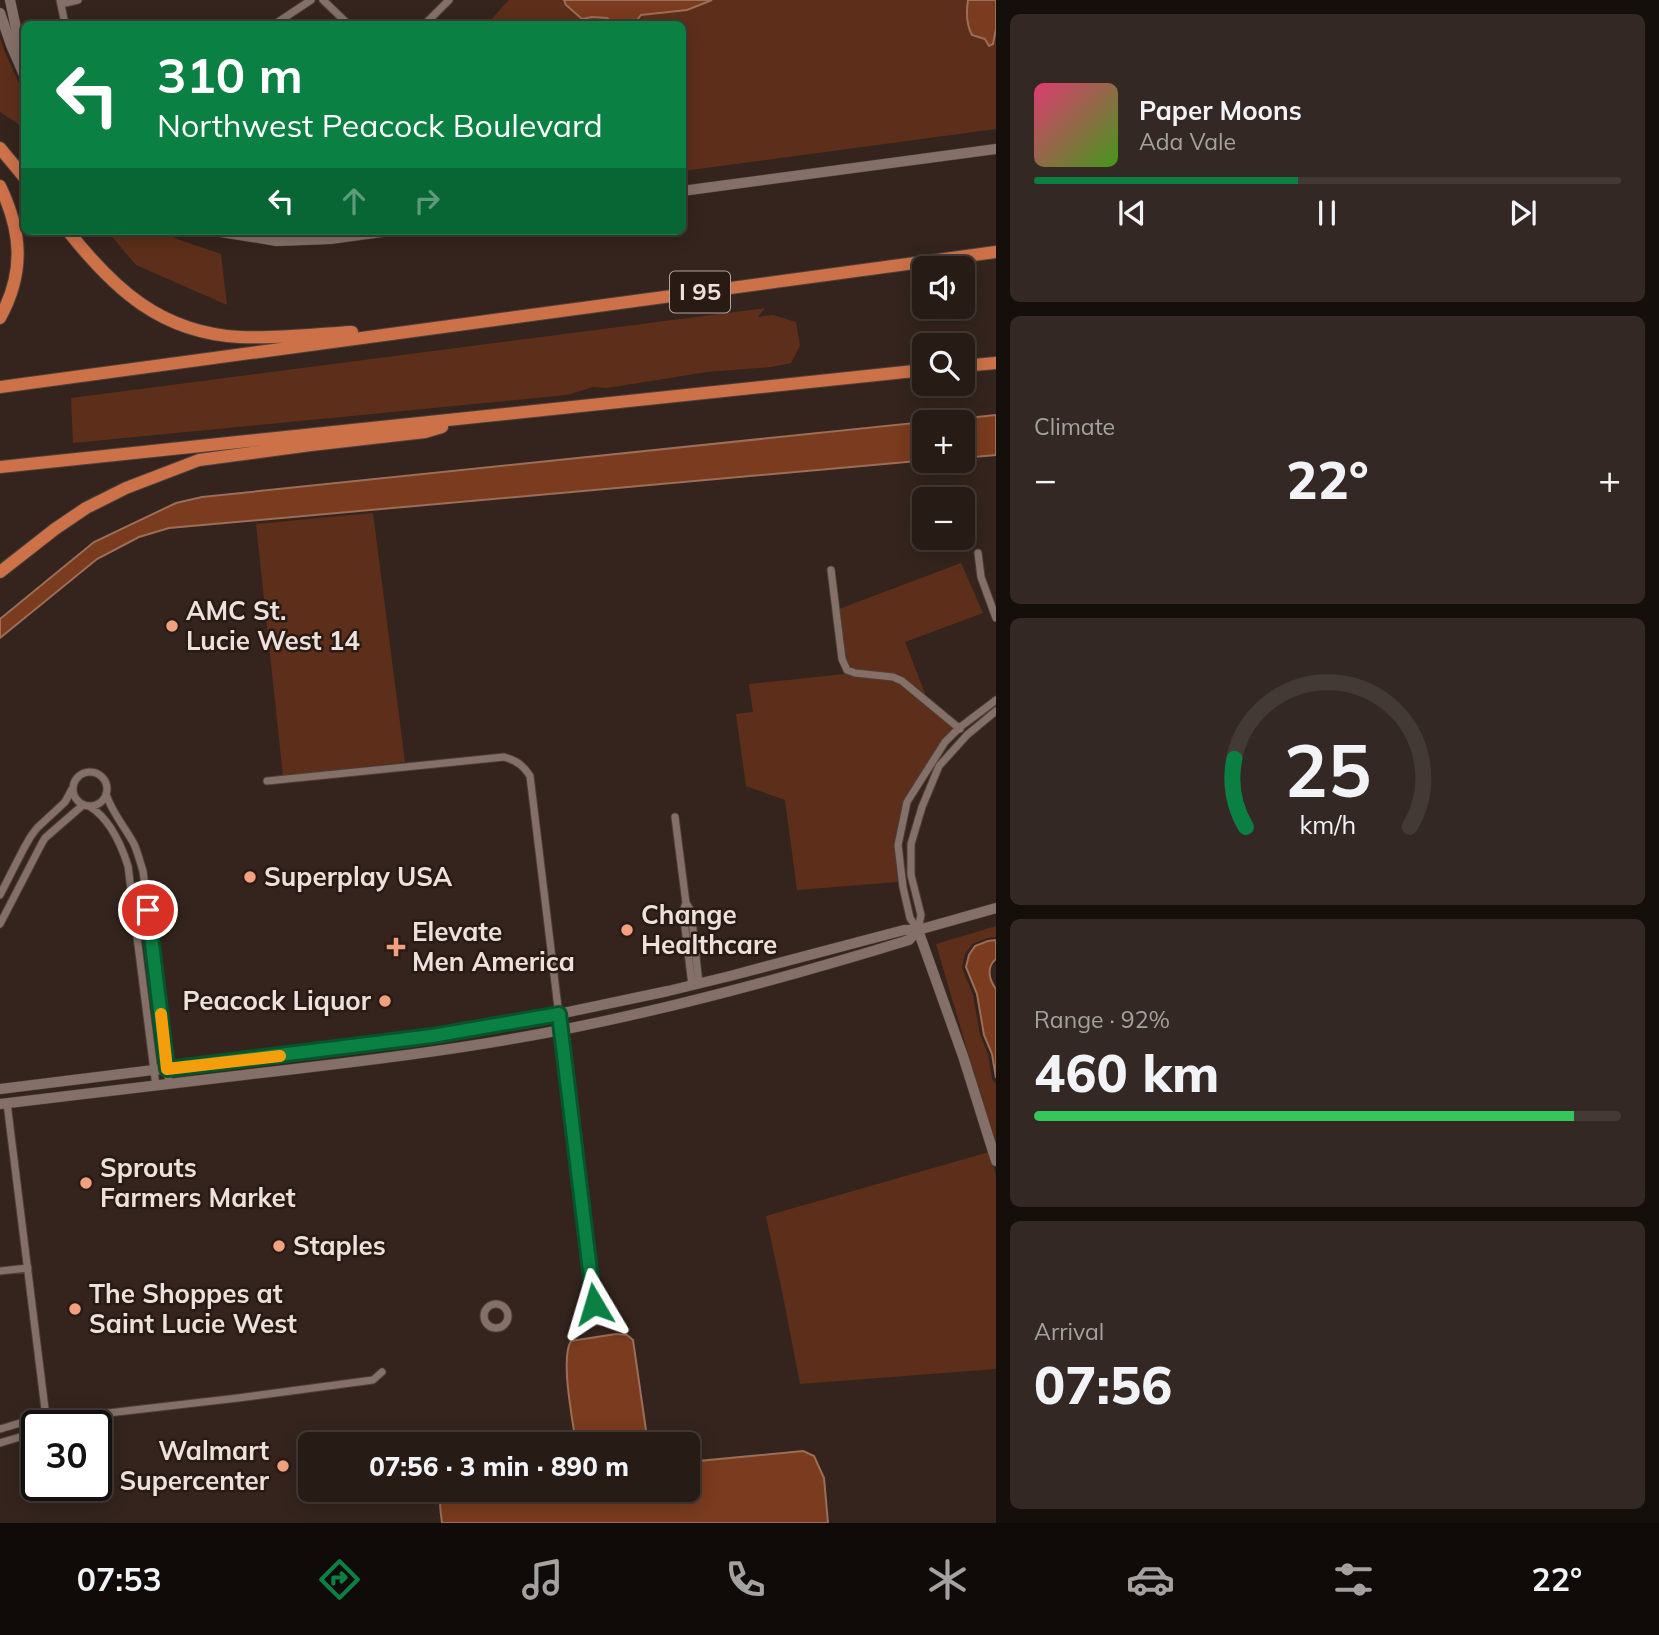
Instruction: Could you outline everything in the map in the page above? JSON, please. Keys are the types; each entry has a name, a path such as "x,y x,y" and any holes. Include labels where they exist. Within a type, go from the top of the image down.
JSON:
{"highway":[{"path":"0,148 21,173"},
{"path":"0,186 12,213 18,265 11,293 0,318"},
{"path":"71,235 99,269 132,299 175,323 208,333 259,338 357,331 405,332"},
{"name":"I 95","path":"0,387 996,252"},
{"path":"975,365 996,363"},
{"path":"0,467 912,371"},
{"path":"0,572 86,508 127,488 199,460 425,432 473,418"}],"street":[{"path":"10,0 21,50"},
{"path":"64,21 61,2 78,0"},
{"path":"280,21 311,0"},
{"path":"323,0 345,21"},
{"path":"428,21 449,0"},
{"path":"0,13 21,68"},
{"path":"686,190 996,149"},
{"path":"236,235 277,241 360,235"},
{"path":"978,553 981,577 996,618"},
{"path":"831,570 842,659 847,670 894,677 902,681 967,734"},
{"path":"996,700 958,728 945,742 907,802 898,845 910,918 918,930 963,1056 996,1161"},
{"path":"45,1410 4,1103 403,1055 561,1030 697,1000 909,940 918,930 921,915 911,876 911,844 922,807 939,766 967,734 996,711"},
{"path":"267,781 504,757 516,760 530,776 596,1322"},
{"path":"0,924 45,838 86,805 101,802 107,787 104,778 89,771 79,775 65,802 31,836 1,894 13,899"},
{"path":"72,789 76,800 97,811 116,837 128,866 156,1086"},
{"path":"106,794 110,807 133,842 143,871 169,1084"},
{"path":"631,1014 643,1007 689,996 695,992 691,911 685,903 675,817"},
{"path":"0,1089 426,1037 559,1014 696,985 996,908"},
{"path":"144,984 157,982"},
{"path":"0,1271 28,1268"},
{"path":"576,1324 615,1320"},
{"path":"112,1413 373,1380 382,1372"},
{"path":"0,1429 21,1424"},
{"path":"0,1443 21,1437"}],"shaded area":[{"path":"509,0 996,0 996,129 686,171 686,21 490,21"},
{"path":"564,0 712,0 687,10 641,15 636,21 610,21 607,18 592,17 582,19"},
{"path":"968,0 996,0 993,44 989,46 985,39 972,35 967,18"},
{"path":"0,38 21,87 21,128 0,112"},
{"path":"110,235 171,235 221,254 227,305 136,265"},
{"path":"765,308 758,317 773,315 796,322 800,346 791,363 707,372 607,388 593,387 567,395 73,443 71,398"},
{"path":"996,415 996,455 975,457 975,417"},
{"path":"912,423 912,462 169,528 139,537 97,559 0,638 0,619 94,542 176,503 202,497"},
{"path":"373,513 405,762 283,776 256,524"},
{"path":"961,563 983,613 905,642 926,696 899,676 859,671 848,664 843,647 839,609"},
{"path":"844,671 900,684 953,728 942,740 903,802 894,844 898,882 797,890 785,800 746,786 736,714 753,712 749,684 844,674"},
{"path":"996,926 996,937 972,944 965,954 962,968 973,995 980,1035 988,1054 992,1079 996,1084 996,1148 936,944"},
{"path":"996,940 996,959 990,974 996,989 996,1078 992,1054 984,1035 977,994 966,967 975,946"},
{"path":"989,1152 996,1175 996,1369 800,1384 766,1216"},
{"path":"616,1334 627,1335 633,1340 646,1432 574,1432 568,1391 567,1361 571,1341"},
{"path":"803,1451 814,1456 824,1478 828,1523 442,1523 440,1502 700,1502 700,1461"}],"slow traffic":[{"path":"161,1014 167,1069 280,1056"}],"place":[{"name":"AMC St. Lucie West 14","path":"172,626"},
{"name":"Superplay USA","path":"250,877"},
{"name":"Change Healthcare","path":"627,930"},
{"name":"Elevate Men America","path":"396,947"},
{"name":"Peacock Liquor","path":"385,1001"},
{"name":"Sprouts Farmers Market","path":"86,1183"},
{"name":"Staples","path":"279,1246"},
{"name":"The Shoppes at Saint Lucie West","path":"75,1309"},
{"name":"Walmart Supercenter","path":"283,1466"}],"route":[{"path":"148,910 167,1069 432,1036 559,1014 594,1304"}]}
